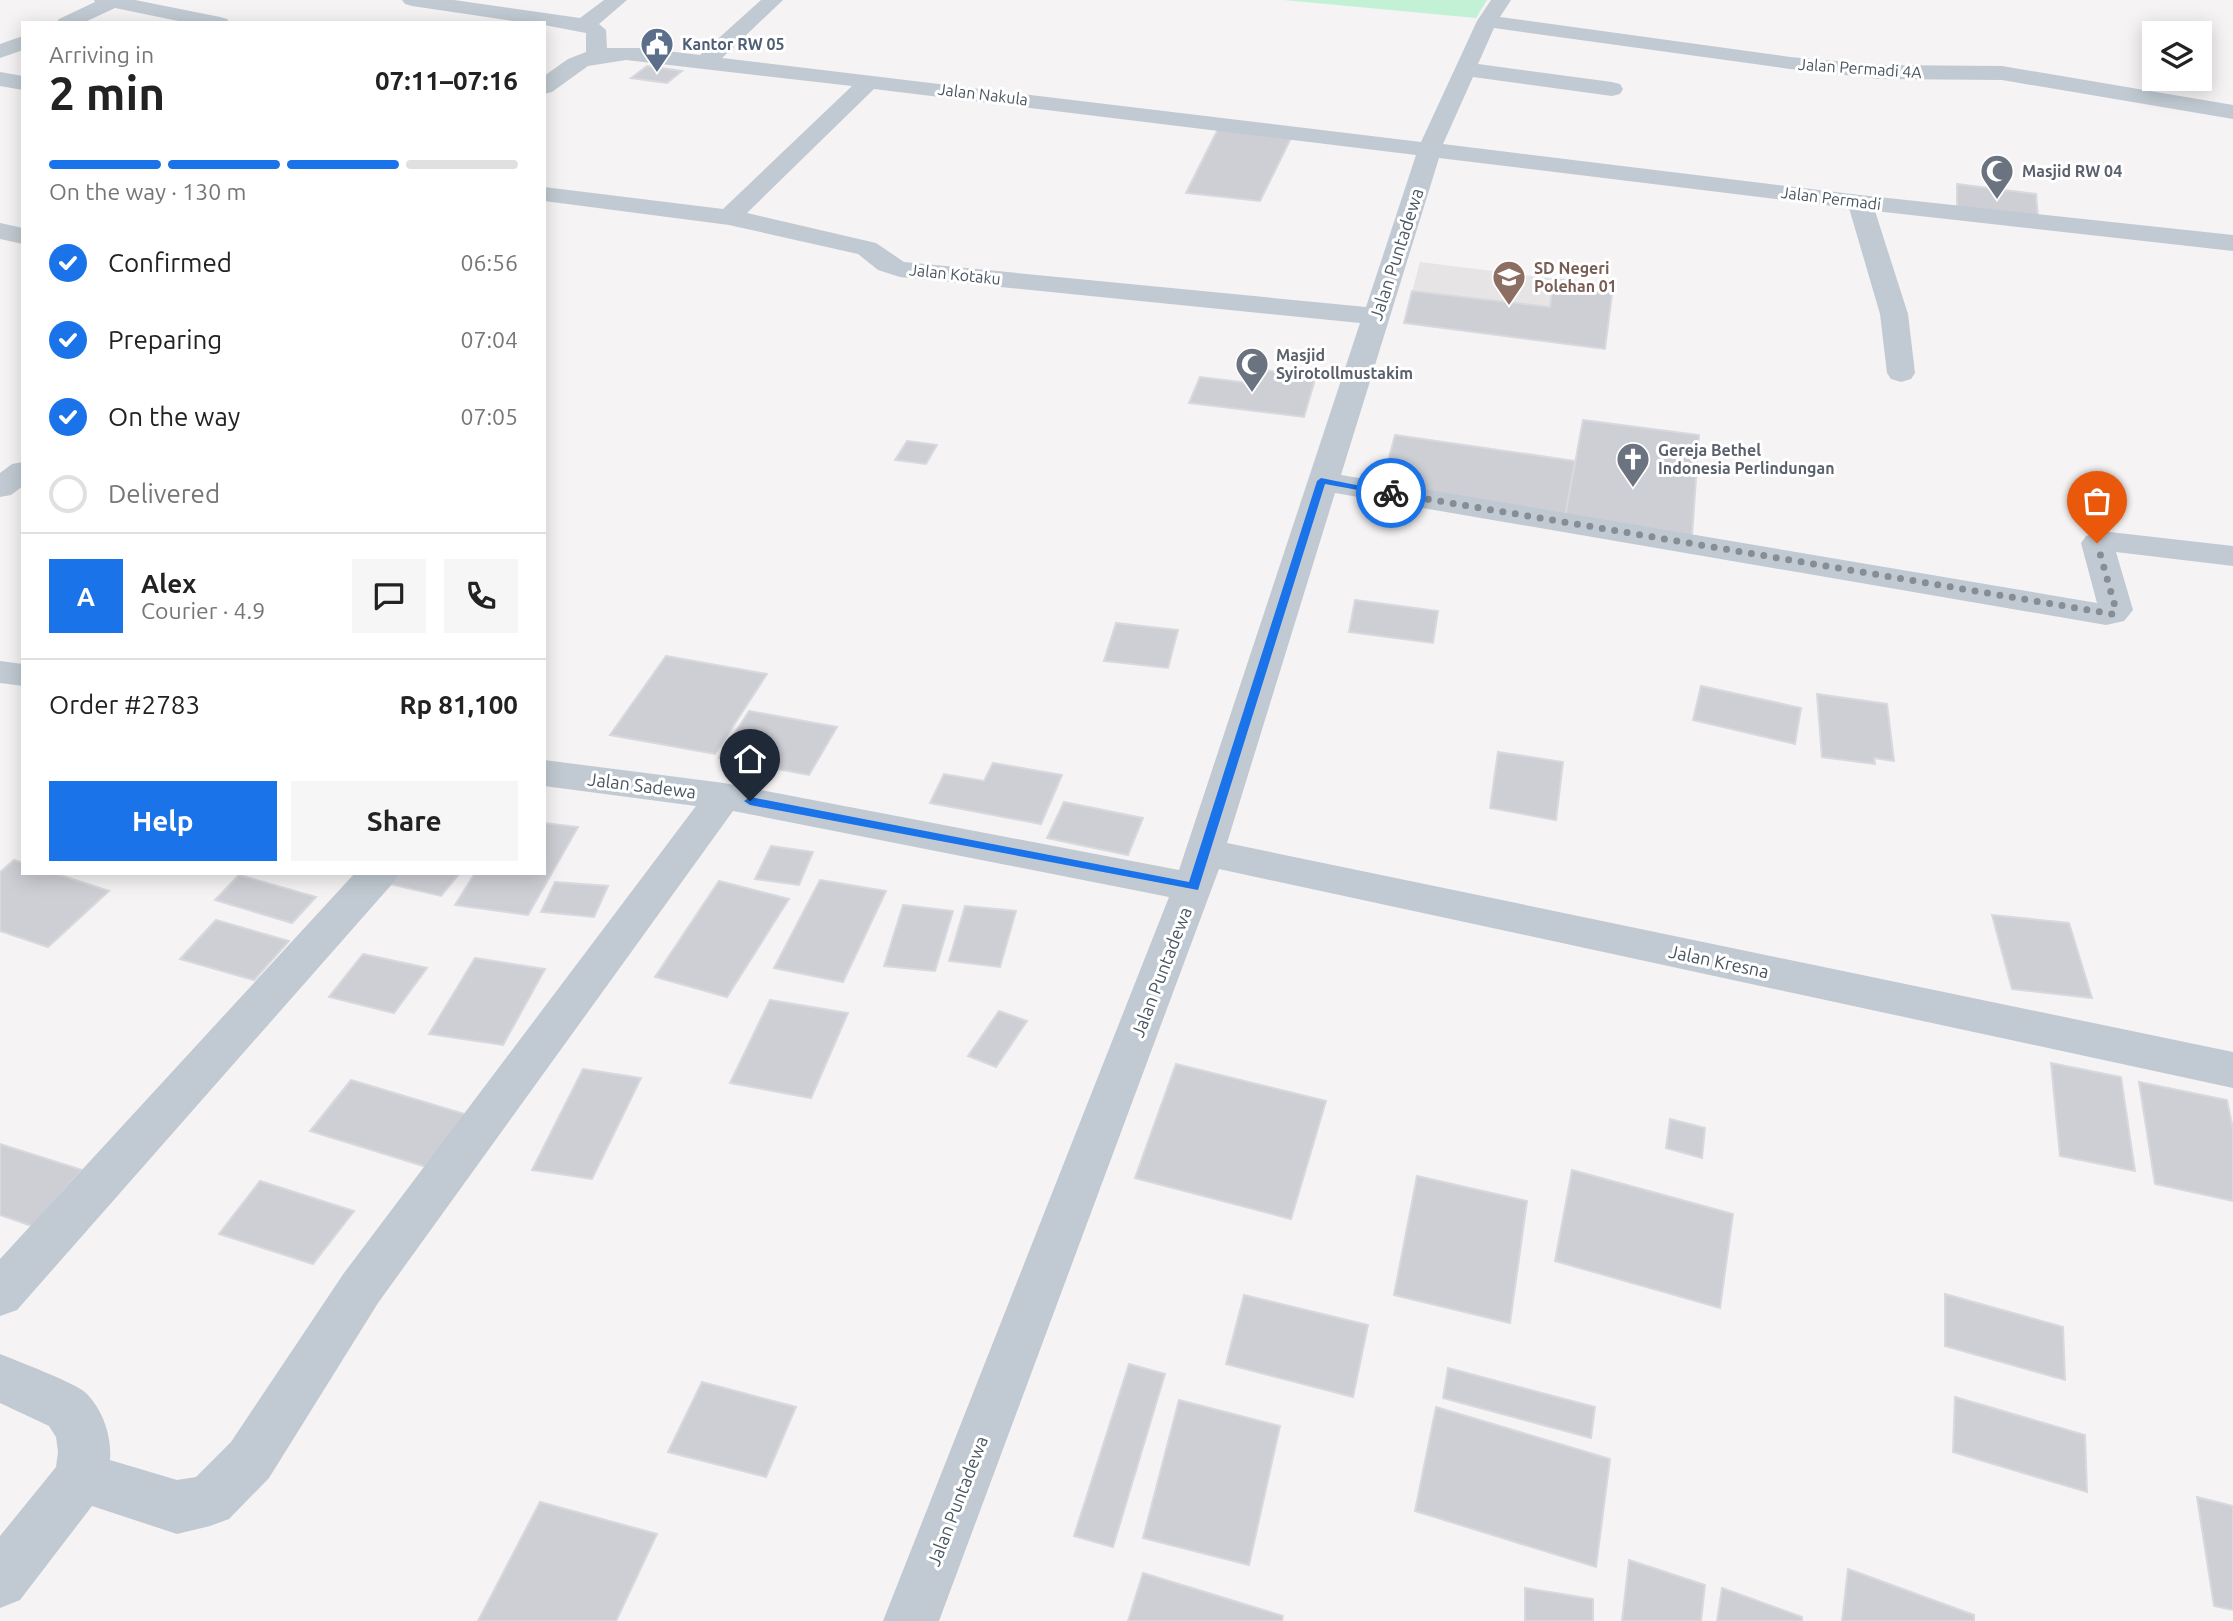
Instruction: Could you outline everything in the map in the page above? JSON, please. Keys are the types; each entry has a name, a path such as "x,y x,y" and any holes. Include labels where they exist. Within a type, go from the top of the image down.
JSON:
{"street":[{"path":"412,0 584,25 597,30 587,58 546,86"},
{"path":"584,25 617,0"},
{"path":"705,62 774,0"},
{"name":"Jalan Puntadewa","path":"911,1621 1199,869 1321,481 1430,148 1487,20 1501,0"},
{"path":"70,21 108,1 210,21"},
{"name":"Jalan Permadi 4A","path":"1487,20 1790,63 1880,72 2002,73 2233,113"},
{"path":"0,52 21,43"},
{"name":"Jalan Nakula","path":"546,58 587,58 615,53 705,62 1430,148"},
{"path":"1464,69 1612,89"},
{"path":"0,79 21,83"},
{"path":"729,217 870,81"},
{"name":"Jalan Permadi","path":"1430,148 1860,202 2233,243"},
{"name":"Jalan Kotaku","path":"546,194 729,217 867,248 887,264 900,268 1377,316"},
{"path":"1860,202 1894,314 1901,373"},
{"path":"0,231 21,236"},
{"path":"1321,481 2106,615 2116,612 2097,543 2101,541 2233,556"},
{"path":"0,672 21,675"},
{"name":"Jalan Sadewa","path":"546,773 724,796 1199,869"},
{"path":"82,1477 177,1507 210,1500 250,1460 361,1288 724,796"},
{"name":"Jalan Kresna","path":"1199,869 2233,1070"},
{"path":"0,1294 377,875"},
{"path":"0,1378 67,1409 81,1429 84,1452 82,1477 0,1580"}],"shaded area":[{"name":"SD Negeri Polehan 01","path":"1420,262 1613,286 1605,349 1404,323"}],"green space":[{"path":"1284,0 1487,0 1476,18"}],"building":[{"name":"Kantor RW 05","path":"647,66 682,71 667,83 631,78"},
{"path":"1218,129 1291,138 1260,201 1186,193"},
{"name":"Masjid RW 04","path":"1957,184 2036,194 2038,218 1957,208"},
{"name":"SD Negeri Polehan 01","path":"1554,279 1613,286 1605,349 1404,323 1412,291 1550,307"},
{"name":"Masjid Syirotollmustakim","path":"1262,370 1316,376 1304,417 1189,403 1200,377 1257,384"},
{"name":"Gereja Bethel Indonesia Perlindungan","path":"1583,420 1699,435 1692,536 1565,517"},
{"path":"1395,435 1575,461 1565,517 1381,488"},
{"path":"907,441 937,445 926,464 895,460"},
{"path":"1355,600 1438,611 1433,643 1349,632"},
{"path":"1116,623 1178,630 1168,668 1104,661"},
{"path":"666,656 767,674 715,754 610,735"},
{"path":"1701,686 1801,708 1795,744 1693,720"},
{"path":"1817,694 1887,704 1894,761 1874,758 1875,764 1822,757"},
{"path":"749,711 837,727 809,775 719,758"},
{"path":"1498,752 1563,762 1556,820 1490,808"},
{"path":"993,763 1062,775 1041,824 930,803 944,774 984,781"},
{"path":"1064,802 1143,818 1128,855 1047,838"},
{"path":"546,823 578,827 528,915 455,905 474,875 546,875"},
{"path":"771,846 813,852 799,885 755,879"},
{"path":"14,860 21,862 21,875 60,875 109,891 48,947 0,931 0,872"},
{"path":"239,875 316,897 292,923 215,900"},
{"path":"386,875 458,875 441,896 381,882"},
{"path":"820,880 886,891 843,982 774,968"},
{"path":"719,881 789,899 727,997 655,977"},
{"path":"555,882 608,886 594,917 541,912"},
{"path":"903,905 953,911 935,971 884,966"},
{"path":"965,906 1016,911 1000,967 949,961"},
{"path":"1992,915 2069,923 2092,998 2012,989"},
{"path":"216,920 289,941 254,980 180,959"},
{"path":"363,954 427,968 394,1013 329,997"},
{"path":"475,958 545,969 503,1045 429,1034"},
{"path":"770,1000 848,1013 811,1098 730,1083"},
{"path":"999,1011 1027,1021 996,1067 968,1056"},
{"path":"2051,1063 2121,1077 2135,1171 2060,1156"},
{"path":"1176,1064 1326,1101 1291,1219 1135,1178"},
{"path":"583,1069 641,1078 592,1179 532,1170"},
{"path":"351,1080 468,1115 430,1168 310,1131"},
{"path":"2139,1082 2227,1100 2233,1129 2233,1201 2155,1184"},
{"path":"1670,1119 1705,1128 1702,1158 1666,1148"},
{"path":"0,1144 82,1170 32,1226 0,1215"},
{"path":"1572,1170 1733,1214 1720,1308 1555,1261"},
{"path":"1417,1176 1527,1201 1510,1323 1394,1295"},
{"path":"260,1181 354,1211 313,1264 219,1234"},
{"path":"1945,1294 2063,1327 2065,1380 1945,1346"},
{"path":"1244,1295 1368,1325 1353,1397 1226,1364"},
{"path":"1129,1364 1165,1374 1113,1547 1074,1536"},
{"path":"1448,1368 1595,1407 1591,1438 1443,1398"},
{"path":"702,1382 796,1407 766,1477 668,1452"},
{"path":"1955,1397 2085,1435 2087,1492 1953,1452"},
{"path":"1179,1400 1280,1426 1249,1565 1143,1538"},
{"path":"1436,1407 1610,1459 1596,1567 1415,1511"},
{"path":"2197,1497 2233,1506 2233,1610 2214,1606"},
{"path":"540,1502 657,1534 616,1621 478,1621"},
{"path":"1629,1560 1705,1585 1701,1621 1622,1621"},
{"path":"1848,1569 1974,1615 1974,1621 1842,1621"},
{"path":"1143,1573 1283,1616 1282,1621 1128,1621"},
{"path":"1525,1588 1593,1599 1593,1621 1525,1621"},
{"path":"1722,1588 1802,1617 1802,1621 1717,1621"}],"way so far":[{"path":"1391,493 2112,614 2116,610 2097,543"}],"place":[{"name":"Kantor RW 05","path":"657,74"},
{"name":"Masjid RW 04","path":"1997,201"},
{"name":"SD Negeri Polehan 01","path":"1509,307"},
{"name":"Masjid Syirotollmustakim","path":"1252,394"},
{"name":"Gereja Bethel Indonesia Perlindungan","path":"1633,489"}],"route":[{"path":"750,801 1193,887 1321,481 1391,493"}]}
